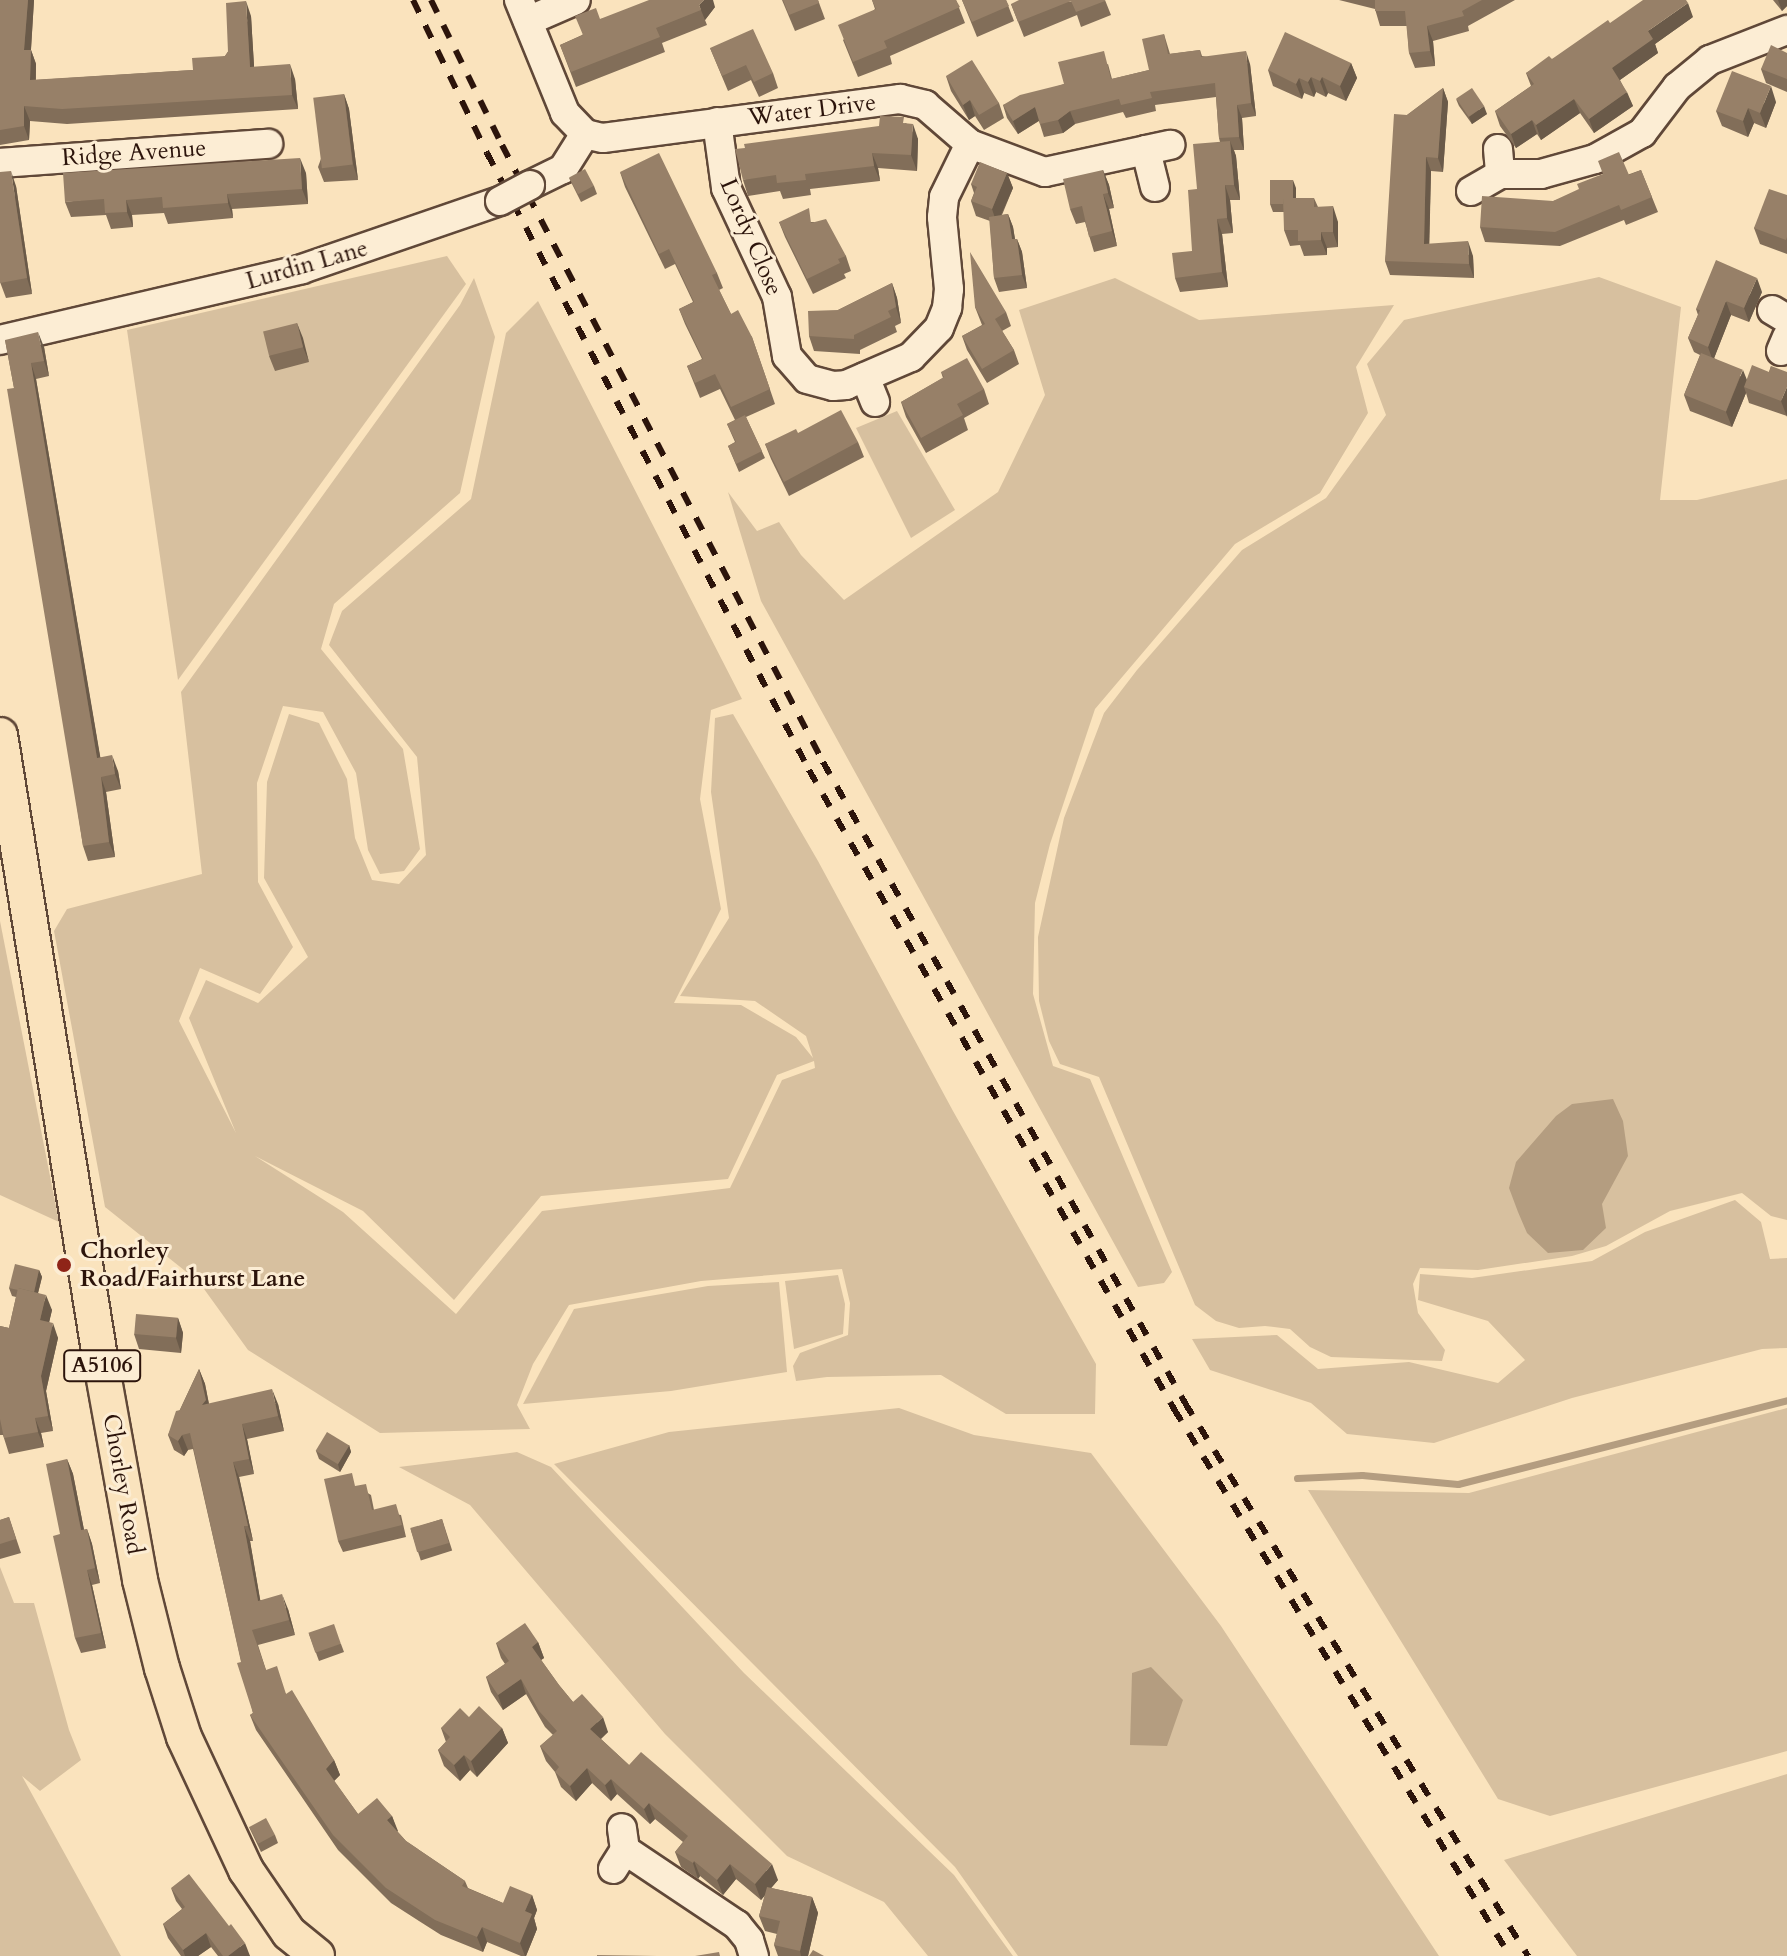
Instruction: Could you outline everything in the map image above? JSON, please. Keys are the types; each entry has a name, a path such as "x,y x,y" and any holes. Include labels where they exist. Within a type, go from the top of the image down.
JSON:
{"main road":[{"name":"Chorley Road","path":"0,735 100,1357 140,1580 162,1668 190,1751 246,1870 289,1933 317,1956"}],"street":[{"path":"576,0 523,10 565,113 585,134"},
{"path":"1471,191 1499,161 1541,174 1595,159 1642,133 1677,87 1710,60 1787,30"},
{"name":"Water Drive","path":"585,134 619,138 900,99 925,105 970,144 1045,172 1158,148 1155,187"},
{"name":"Lordy Close","path":"717,122 726,188 777,297 787,356 796,370 820,384 870,390 911,357 939,328 947,308 949,289 942,217 944,197 970,144"},
{"name":"Lurdin Lane","path":"0,340 302,269 500,201 563,169 585,134"},
{"name":"Ridge Avenue","path":"0,163 268,144"},
{"path":"620,1849 737,1925 749,1940 754,1956"}],"shaded area":[{"path":"447,256 466,284 178,680 127,330"},
{"path":"1599,277 1681,307 1660,500 1697,500 1787,479 1787,1220 1771,1216 1742,1193 1670,1211 1606,1246 1572,1256 1478,1270 1420,1268 1413,1284 1418,1313 1445,1350 1442,1361 1331,1357 1310,1347 1290,1329 1265,1326 1239,1328 1216,1321 1195,1305 1099,1077 1060,1064 1049,1041 1039,1001 1038,937 1064,818 1104,713 1137,670 1242,550 1326,498 1386,415 1367,364 1404,320"},
{"path":"474,278 495,337 460,493 334,604 321,649 403,749 420,849 404,871 380,874 368,850 356,773 323,712 283,706 257,783 258,882 293,947 260,994 200,968 179,1021 236,1133 189,1018 206,980 258,1003 308,957 264,878 267,782 289,714 319,723 347,779 355,838 372,880 399,884 426,855 417,757 329,645 342,611 471,499 506,333 538,301 742,699 711,710 700,799 721,909 674,1003 741,1005 796,1037 813,1058 806,1036 755,1001 680,996 729,918 711,792 715,718 733,714 818,861 953,1111 1096,1364 1095,1414 1006,1414 941,1375 827,1377 796,1381 793,1366 800,1353 848,1335 850,1303 842,1269 701,1281 569,1305 533,1364 517,1405 530,1429 380,1433 248,1350 199,1282 105,1207 54,931 67,909 202,874 181,692 460,305","holes":["814,1061 815,1068 782,1080 730,1188 542,1211 456,1314 343,1212 255,1156 363,1211 454,1300 541,1196 728,1179 777,1075"]},
{"path":"1115,278 1199,320 1394,305 1356,367 1368,413 1320,493 1235,544 1095,709 1050,844 1035,903 1033,994 1053,1066 1090,1079 1172,1272 1164,1283 1138,1287 761,601 728,492 757,531 779,522 801,555 844,600 998,492 1045,395 1019,310"},
{"path":"897,411 955,510 911,538 856,428"},
{"path":"0,921 59,1222 0,1195"},
{"path":"1613,1099 1623,1121 1628,1156 1602,1204 1606,1228 1583,1250 1548,1253 1527,1233 1509,1188 1516,1162 1556,1116 1572,1104"},
{"path":"1735,1200 1761,1222 1770,1259 1787,1258 1787,1348 1762,1349 1572,1398 1434,1443 1347,1434 1311,1403 1210,1370 1192,1339 1277,1335 1318,1369 1409,1362 1498,1383 1525,1360 1488,1321 1418,1300 1420,1274 1472,1278 1592,1261 1645,1232"},
{"path":"838,1275 845,1304 843,1334 794,1349 785,1281"},
{"path":"779,1282 787,1372 671,1391 523,1404 574,1309 708,1286"},
{"path":"899,1408 974,1435 1091,1453 1221,1626 1439,1956 1018,1956 955,1867 554,1464 669,1432"},
{"path":"1787,1408 1787,1751 1550,1816 1498,1799 1308,1490 1469,1493"},
{"path":"517,1452 551,1467 744,1673 954,1875 1013,1956 928,1956 884,1902 787,1856 665,1734 470,1505 399,1467"},
{"path":"0,1567 14,1603 34,1603 69,1730 81,1760 40,1791 22,1776 121,1956 0,1956"},
{"path":"1151,1667 1183,1700 1167,1746 1130,1745 1132,1673"},
{"path":"1787,1774 1787,1956 1577,1956 1504,1860"}],"building":[{"path":"0,0 28,0 24,50 31,50 30,80 193,70 192,58 225,56 228,52 226,3 246,1 250,67 290,64 292,95 62,109 24,106 24,126 0,130"},
{"path":"649,0 704,0 699,5 701,10 656,28 660,37 571,72 560,45 583,35 575,16 596,8 600,19"},
{"path":"783,0 818,0 819,3 789,15"},
{"path":"872,0 956,0 960,7 884,41 887,48 853,62 838,25 876,9"},
{"path":"962,0 1006,0 1009,6 972,22"},
{"path":"1019,0 1105,1 1076,12 1071,1 1018,22 1011,4"},
{"path":"1375,0 1482,0 1462,11 1464,16 1427,26 1430,51 1409,53 1405,11 1375,11"},
{"path":"1643,0 1686,0 1688,3 1648,31 1653,39 1612,68 1627,92 1589,119 1574,99 1536,125 1532,120 1511,134 1495,111 1534,84 1526,73"},
{"path":"753,29 773,73 754,82 746,65 722,76 710,48"},
{"path":"1285,32 1351,63 1340,86 1322,77 1320,81 1311,77 1308,82 1299,78 1296,84 1268,70"},
{"path":"1164,34 1168,54 1200,50 1201,57 1246,51 1251,103 1237,105 1239,137 1219,138 1215,83 1150,92 1152,98 1121,105 1119,99 1070,111 1058,120 1040,124 1035,107 1013,121 1003,105 1020,95 1064,84 1058,62 1104,51 1111,79 1149,70 1142,39"},
{"path":"1771,45 1787,53 1787,79 1761,69"},
{"path":"972,60 999,103 979,115 970,100 963,105 946,76"},
{"path":"1732,71 1771,86 1760,113 1748,108 1743,121 1716,111"},
{"path":"1443,88 1438,158 1426,157 1424,244 1468,241 1469,264 1385,261 1394,114 1407,115"},
{"path":"1472,88 1484,106 1469,117 1456,99"},
{"path":"344,94 353,164 322,168 313,98"},
{"path":"880,116 904,117 903,123 913,124 911,155 872,153 874,166 805,174 806,180 777,183 776,175 743,180 735,149 745,148 744,144 879,126"},
{"path":"1230,141 1234,185 1225,185 1227,218 1217,219 1222,272 1175,278 1172,253 1192,251 1188,190 1197,189 1193,144"},
{"path":"1619,152 1629,175 1641,170 1652,197 1621,210 1619,205 1555,232 1480,227 1482,196 1553,201 1579,189 1577,184 1603,174 1598,161"},
{"path":"659,153 717,273 712,275 731,314 738,310 752,337 770,389 731,407 715,374 695,383 687,366 703,359 679,309 694,302 669,249 659,254 620,172"},
{"path":"300,158 302,189 227,194 228,203 163,208 162,197 126,200 127,212 105,213 104,199 65,202 63,173"},
{"path":"980,162 1007,173 992,209 971,201 977,187 971,184"},
{"path":"585,169 594,186 578,194 569,177"},
{"path":"1103,170 1108,193 1103,194 1112,231 1089,237 1082,206 1070,209 1063,179"},
{"path":"11,171 27,278 0,283 0,172"},
{"path":"1270,180 1293,180 1293,198 1283,198 1283,204 1270,204"},
{"path":"1769,189 1787,195 1786,240 1754,228"},
{"path":"1283,198 1314,198 1314,207 1333,206 1333,232 1321,232 1321,240 1298,241 1298,230 1284,230"},
{"path":"809,208 811,223 826,219 846,256 838,259 840,263 807,279 779,222"},
{"path":"1008,214 1012,239 1017,239 1022,275 994,278 989,217"},
{"path":"970,252 1006,312 995,319 1014,350 982,369 962,336 985,324 975,307"},
{"path":"1716,260 1757,278 1744,308 1726,301 1708,347 1688,338"},
{"path":"892,283 896,307 888,311 891,317 854,335 854,339 809,336 808,311 838,310"},
{"path":"297,323 303,347 269,356 263,331"},
{"path":"38,332 44,361 31,363 97,758 112,755 115,774 101,777 109,842 83,846 7,389 14,388 5,340"},
{"path":"1701,353 1743,370 1726,412 1684,395"},
{"path":"967,358 984,389 957,404 963,415 921,438 901,402 944,377 941,372"},
{"path":"1752,365 1769,372 1771,366 1787,372 1787,387 1781,401 1744,387"},
{"path":"841,410 858,442 784,482 765,444 796,429 798,433"},
{"path":"745,415 762,451 736,464 728,446 736,442 727,424"},
{"path":"15,1264 39,1270 34,1292 9,1288"},
{"path":"18,1288 46,1295 40,1320 53,1323 41,1376 48,1416 35,1418 38,1432 4,1438 0,1419 0,1326 9,1328"},
{"path":"136,1314 178,1318 176,1338 134,1334"},
{"path":"199,1369 206,1400 202,1405 272,1389 278,1416 242,1424 249,1459 233,1462 248,1526 244,1526 258,1601 282,1594 289,1620 252,1630 266,1670 277,1666 286,1694 292,1690 334,1760 326,1769 358,1814 377,1798 392,1816 387,1820 406,1841 465,1881 462,1886 503,1903 510,1886 532,1895 525,1911 532,1914 520,1943 482,1927 477,1937 435,1920 386,1888 333,1835 250,1715 253,1713 237,1663 241,1662 190,1433 182,1435 178,1441 168,1435 176,1411 180,1410"},
{"path":"327,1432 349,1445 338,1464 316,1451"},
{"path":"67,1459 81,1530 87,1529 95,1568 87,1570 101,1633 75,1638 53,1536 60,1534 46,1464"},
{"path":"352,1473 355,1486 366,1484 372,1510 396,1504 402,1525 338,1541 324,1479"},
{"path":"9,1517 16,1539 0,1544 0,1520"},
{"path":"442,1519 449,1543 417,1552 410,1528"},
{"path":"525,1623 538,1642 532,1647 573,1702 582,1694 603,1717 590,1729 629,1765 641,1752 772,1864 755,1884 730,1864 717,1880 694,1861 675,1852 688,1836 649,1803 644,1809 611,1779 605,1785 587,1768 570,1786 555,1772 559,1767 540,1746 557,1731 539,1711 521,1679 498,1695 486,1677 509,1661 496,1643"},
{"path":"334,1624 341,1644 315,1653 308,1633"},
{"path":"479,1706 502,1728 471,1761 464,1755 454,1765 438,1750 450,1737 441,1728 460,1708 469,1717"},
{"path":"266,1818 275,1835 258,1844 249,1827"},
{"path":"189,1874 245,1943 228,1956 223,1956 206,1933 183,1950 163,1924 185,1907 171,1888"},
{"path":"767,1887 812,1897 800,1951 774,1945 780,1921 759,1916"},
{"path":"813,1950 824,1956 809,1956"},
{"path":"719,1952 720,1956 695,1956"}],"waterway":[{"path":"1297,1478 1362,1475 1458,1484 1787,1400"}],"railway":[{"path":"413,0 487,153 809,770 1174,1409 1510,1956"},
{"path":"431,0 502,145 823,762 1185,1403 1528,1956"}],"place":[{"name":"Chorley Road/Fairhurst Lane","path":"64,1265"}]}
